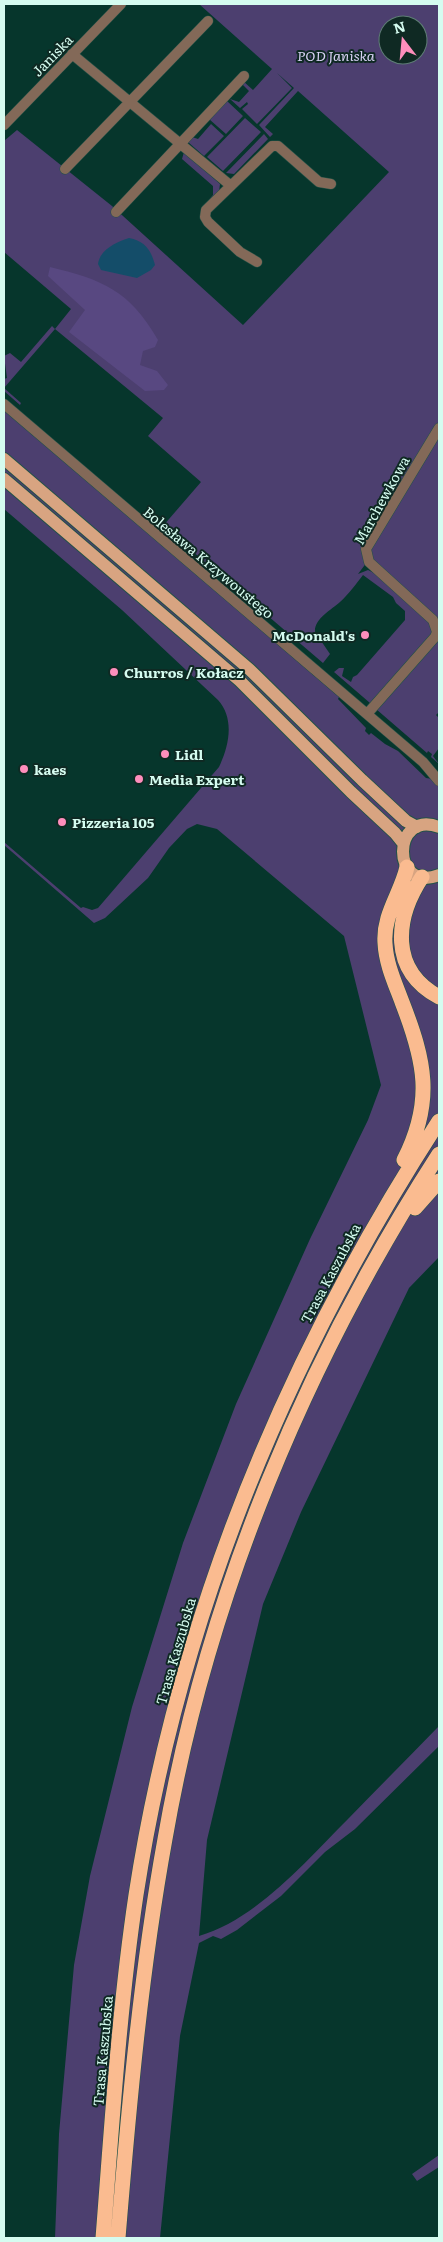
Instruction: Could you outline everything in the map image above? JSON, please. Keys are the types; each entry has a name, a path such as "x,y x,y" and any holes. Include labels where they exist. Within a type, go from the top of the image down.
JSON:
{"highway":[{"path":"382,1212 397,1174 413,1143 422,1115 424,1096 421,1057 389,967 385,940 388,915 407,867"},
{"path":"422,877 408,900 404,913 402,942 406,960 415,976 426,989 439,997"},
{"name":"Trasa Kaszubska","path":"103,2238 120,2031 136,1893 160,1770 191,1652 228,1539 273,1424 332,1301 382,1212 439,1121"},
{"path":"118,2238 132,2071 149,1936 165,1839 194,1712 224,1608 273,1474 323,1360 381,1250 439,1154"},
{"path":"381,1250 419,1202 439,1181"}],"main road":[{"path":"4,459 249,669 362,780 406,821 417,827"},
{"path":"4,480 240,681 403,843"},
{"path":"439,827 426,825 417,827 403,843 402,856 407,867 414,874 422,877 439,875"}],"street":[{"name":"Janiska","path":"4,125 120,4"},
{"path":"65,169 128,101 208,21"},
{"path":"72,54 230,185"},
{"path":"116,212 244,76"},
{"path":"257,262 240,252 206,220 206,210 272,146 278,146 319,182 331,184"},
{"name":"Bolesława Krzywoustego","path":"4,404 367,714 426,766 439,781"},
{"name":"Marchewkowa","path":"367,714 435,637 437,632 433,620 368,562 366,549 439,428"}],"green space":[{"name":"POD Janiska","path":"199,4 439,4 439,421 365,544 367,562 358,574 368,570 376,574 432,625 435,630 370,703 334,672 339,668 344,668 342,676 351,682 353,677 357,675 405,620 405,611 396,603 393,597 363,575 346,596 320,619 315,627 315,632 330,654 323,663 163,526 201,482 148,436 163,418 55,329 71,309 4,252 4,141 17,130 112,206 243,325 389,172 298,91 265,127 273,134 270,137 259,125 294,88 277,73 292,88 257,124 242,109 248,104 247,102 240,108 230,99 239,102 249,91 242,84 243,81 253,90 272,69"},
{"path":"227,101 243,116 226,134 209,119"},
{"path":"245,118 261,132 223,171 207,157"},
{"path":"211,124 224,136 204,156 188,142 192,137 198,139"},
{"path":"264,134 268,139 234,174 226,173"},
{"path":"184,152 220,184 219,192 200,211 213,195 213,186 182,159"},
{"path":"52,326 55,329 4,388 4,379 7,378 4,356 10,353 21,362"},
{"path":"4,388 21,403 20,405 4,391"},
{"path":"4,410 339,697 338,699 366,728 365,731 369,735 371,733 398,751 426,778 439,780 439,1257 409,1288 301,1512 263,1604 207,1840 199,1936 241,1917 280,1887 439,1726 439,1746 355,1829 325,1852 281,1896 237,1930 221,1939 213,1936 199,1943 180,2036 160,2238 55,2238 59,2134 74,1965 90,1876 132,1707 183,1543 236,1404 310,1239 368,1120 381,1085 344,936 217,829 197,824 187,829 169,848 148,878 105,918 94,923 4,845 4,842 81,908 92,910 98,908 219,767 228,742 229,733 227,716 218,700 122,610 4,509 4,486 355,788 243,677 4,472 4,466 346,757 252,665 4,452"},
{"path":"439,435 439,620 370,559 370,550"},
{"path":"439,637 439,712 436,715 439,718 439,748 433,756 439,764 431,757 432,754 428,751 427,753 376,709"},
{"path":"439,2155 439,2167 417,2181 412,2174"}],"shaded area":[{"path":"50,267 100,283 125,298 136,309 158,340 155,347 143,351 140,365 157,371 168,385 164,390 145,391 69,332 85,310 48,276"}],"water":[{"path":"129,238 139,241 152,255 155,265 151,270 137,278 101,270 98,264 102,254 114,244"}],"place":[{"name":"McDonald's","path":"365,635"},
{"name":"Churros / Kołacz","path":"114,672"},
{"name":"Lidl","path":"165,754"},
{"name":"kaes","path":"24,769"},
{"name":"Media Expert","path":"139,779"},
{"name":"Pizzeria 105","path":"62,822"}]}
